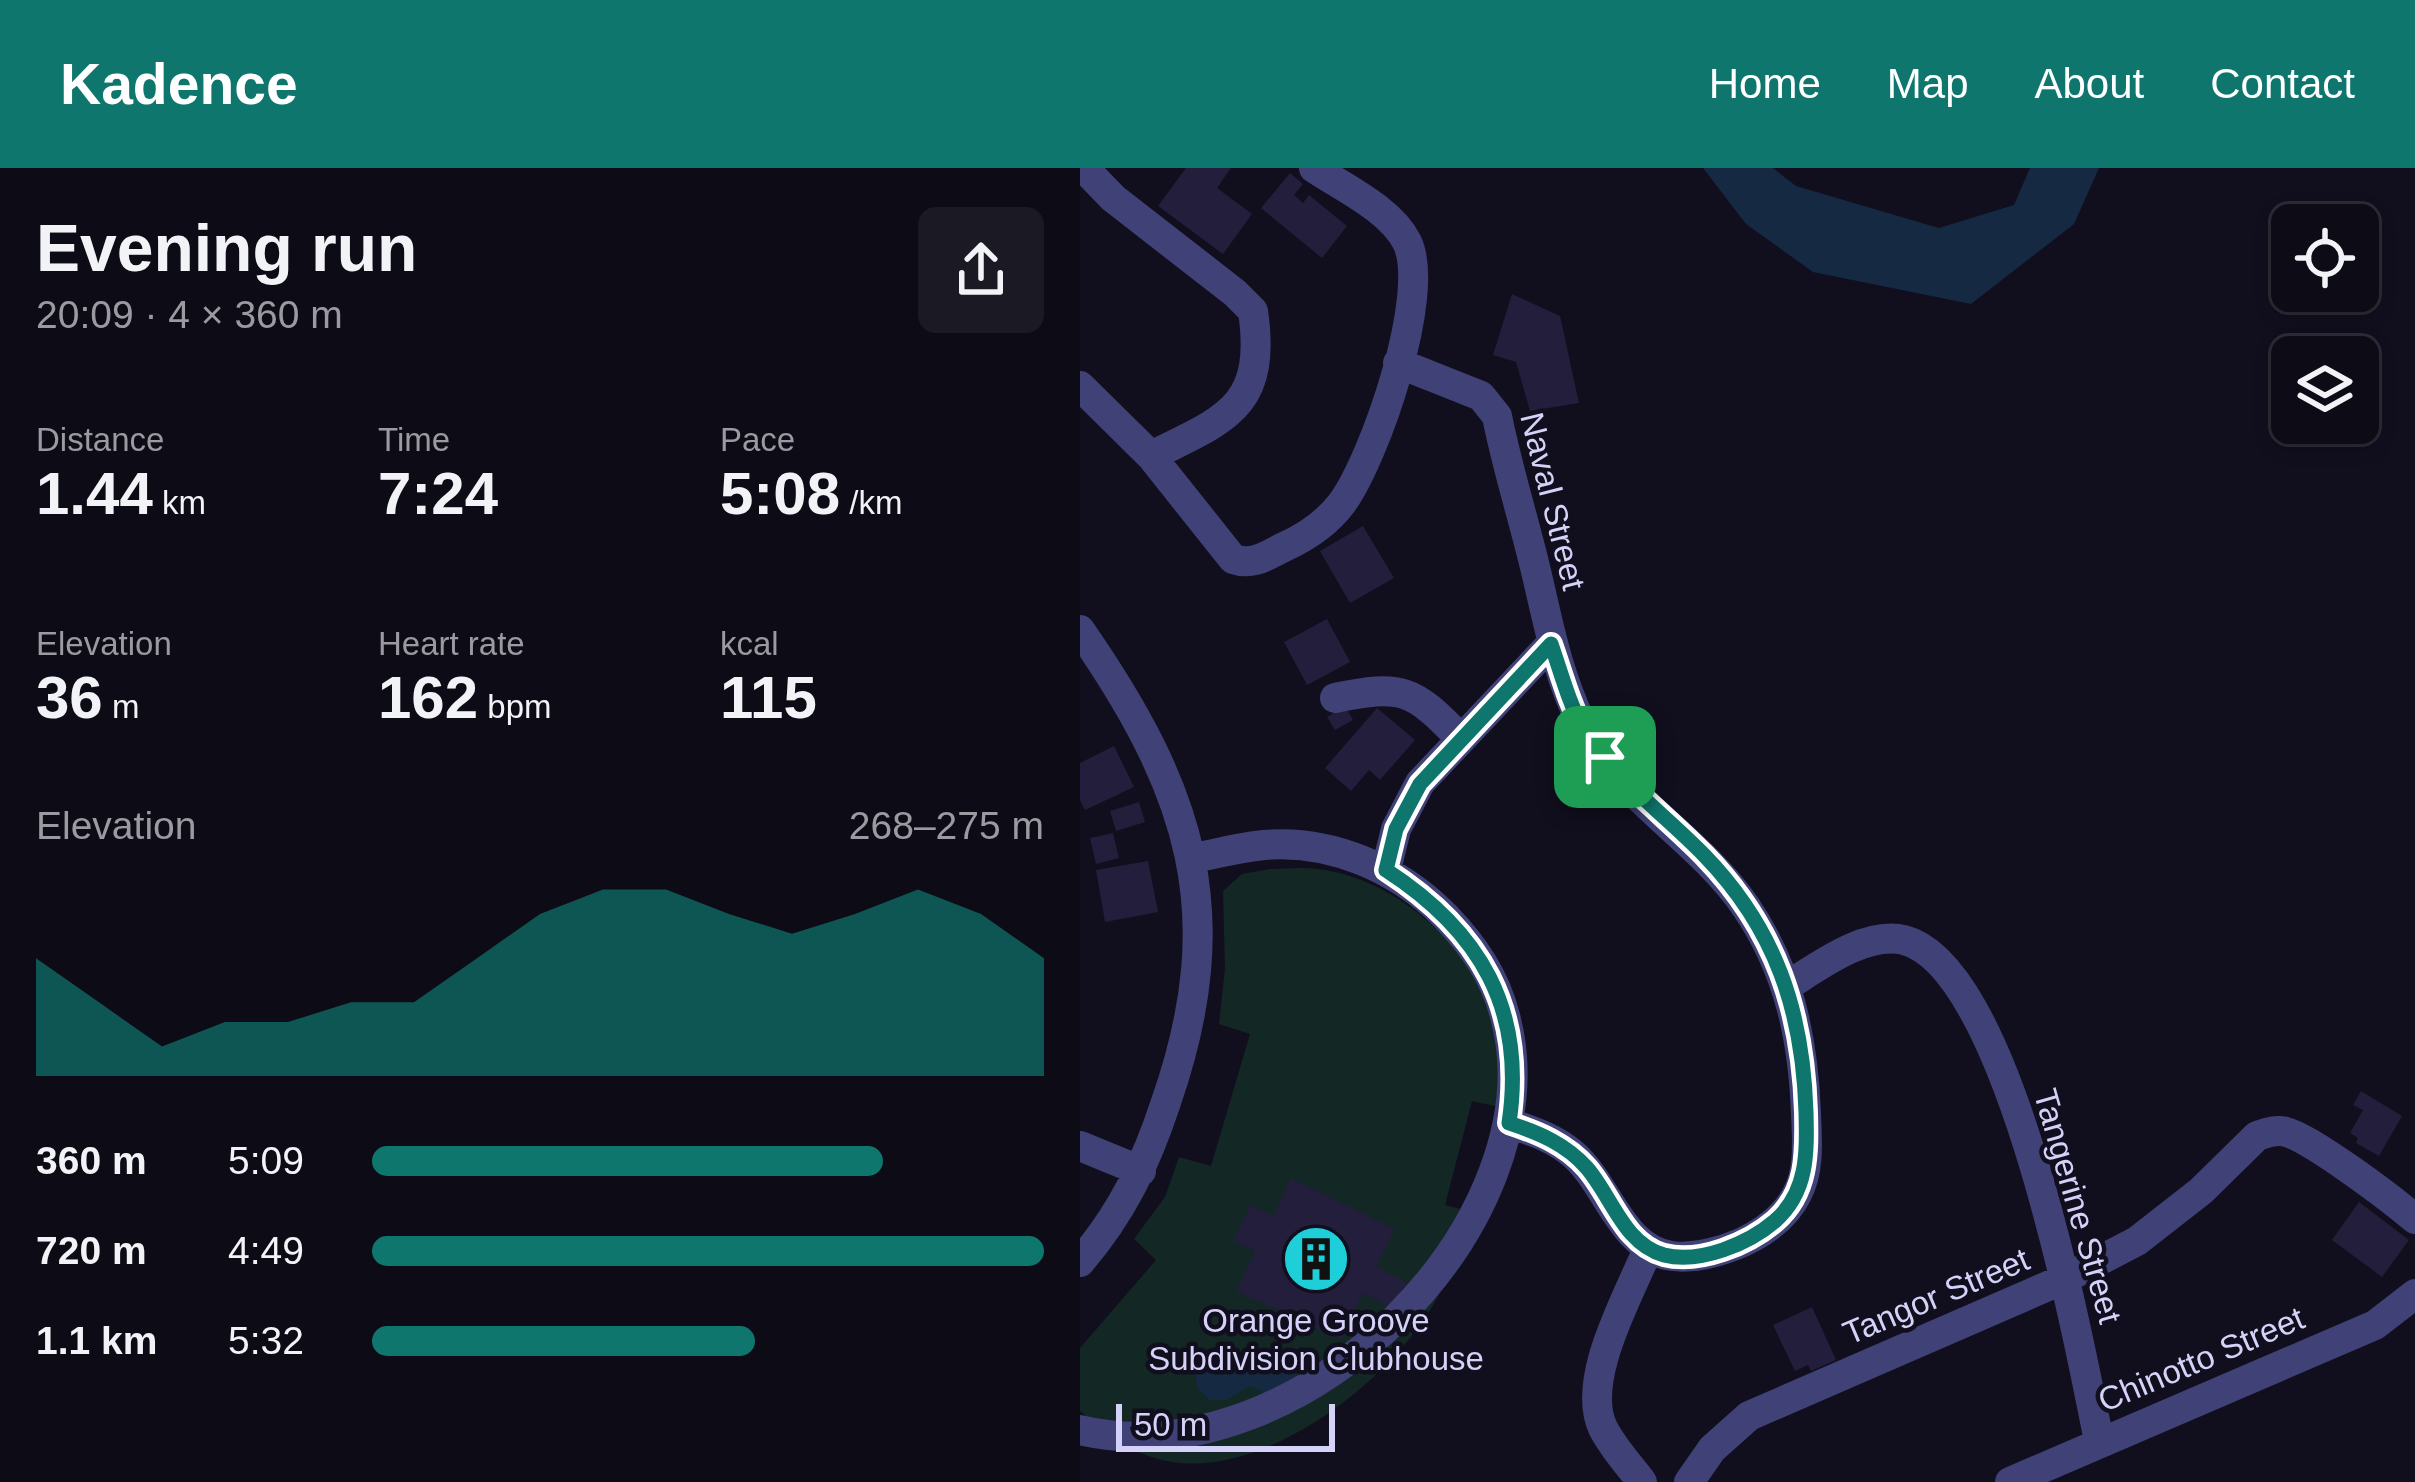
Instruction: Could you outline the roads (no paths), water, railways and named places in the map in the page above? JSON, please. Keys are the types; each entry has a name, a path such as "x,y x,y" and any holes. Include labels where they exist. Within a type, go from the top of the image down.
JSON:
{"street":[{"path":"1084,168 1113,198 1253,311 1251,383 1246,397 1220,422 1151,456"},
{"path":"1080,386 1151,456 1223,551 1244,563 1257,561 1320,526 1340,506 1372,452 1398,363 1413,271 1408,245 1397,227 1314,168"},
{"name":"Naval Street","path":"1398,363 1481,396 1497,416 1551,644 1584,729 1636,792 1727,881 1765,938 1787,986"},
{"path":"1080,630 1151,748 1175,802 1193,858 1199,953 1183,1054 1141,1171 1126,1203 1080,1262"},
{"path":"1386,870 1406,806 1460,737 1551,644"},
{"path":"1335,698 1380,688 1399,689 1429,706 1460,737"},
{"path":"1193,858 1264,845 1293,845 1324,849 1386,870 1413,888 1465,937 1496,988 1510,1045 1509,1123 1486,1215 1470,1257 1438,1315"},
{"name":"Tangerine Street","path":"1787,986 1849,950 1888,938 1918,945 1942,964 1970,1007 2024,1128 2064,1279 2099,1441"},
{"path":"1509,1123 1572,1153 1648,1249 1689,1257 1739,1244 1763,1231 1797,1195 1806,1158 1798,1023 1787,986"},
{"name":"Tangor Street","path":"1689,1482 1712,1449 1749,1416 2064,1279 2137,1241 2201,1191 2257,1136 2287,1132 2415,1220"},
{"path":"1080,1146 1141,1171"},
{"path":"1642,1482 1601,1424 1596,1402 1606,1351 1648,1249"},
{"name":"Chinotto Street","path":"2010,1482 2375,1324 2415,1294"},
{"path":"1080,1430 1134,1463"}],"water":[{"path":"1703,168 1773,168 1796,186 1939,228 2014,205 2030,168 2099,168 2074,224 1971,304 1813,272 1746,224"},
{"path":"1228,1350 1255,1356 1269,1368 1290,1369 1299,1378 1267,1399 1250,1386 1227,1400 1210,1400 1198,1389 1195,1373 1203,1359"}],"place":[{"name":"Orange Groove Subdivision Clubhouse","path":"1316,1259"}]}
